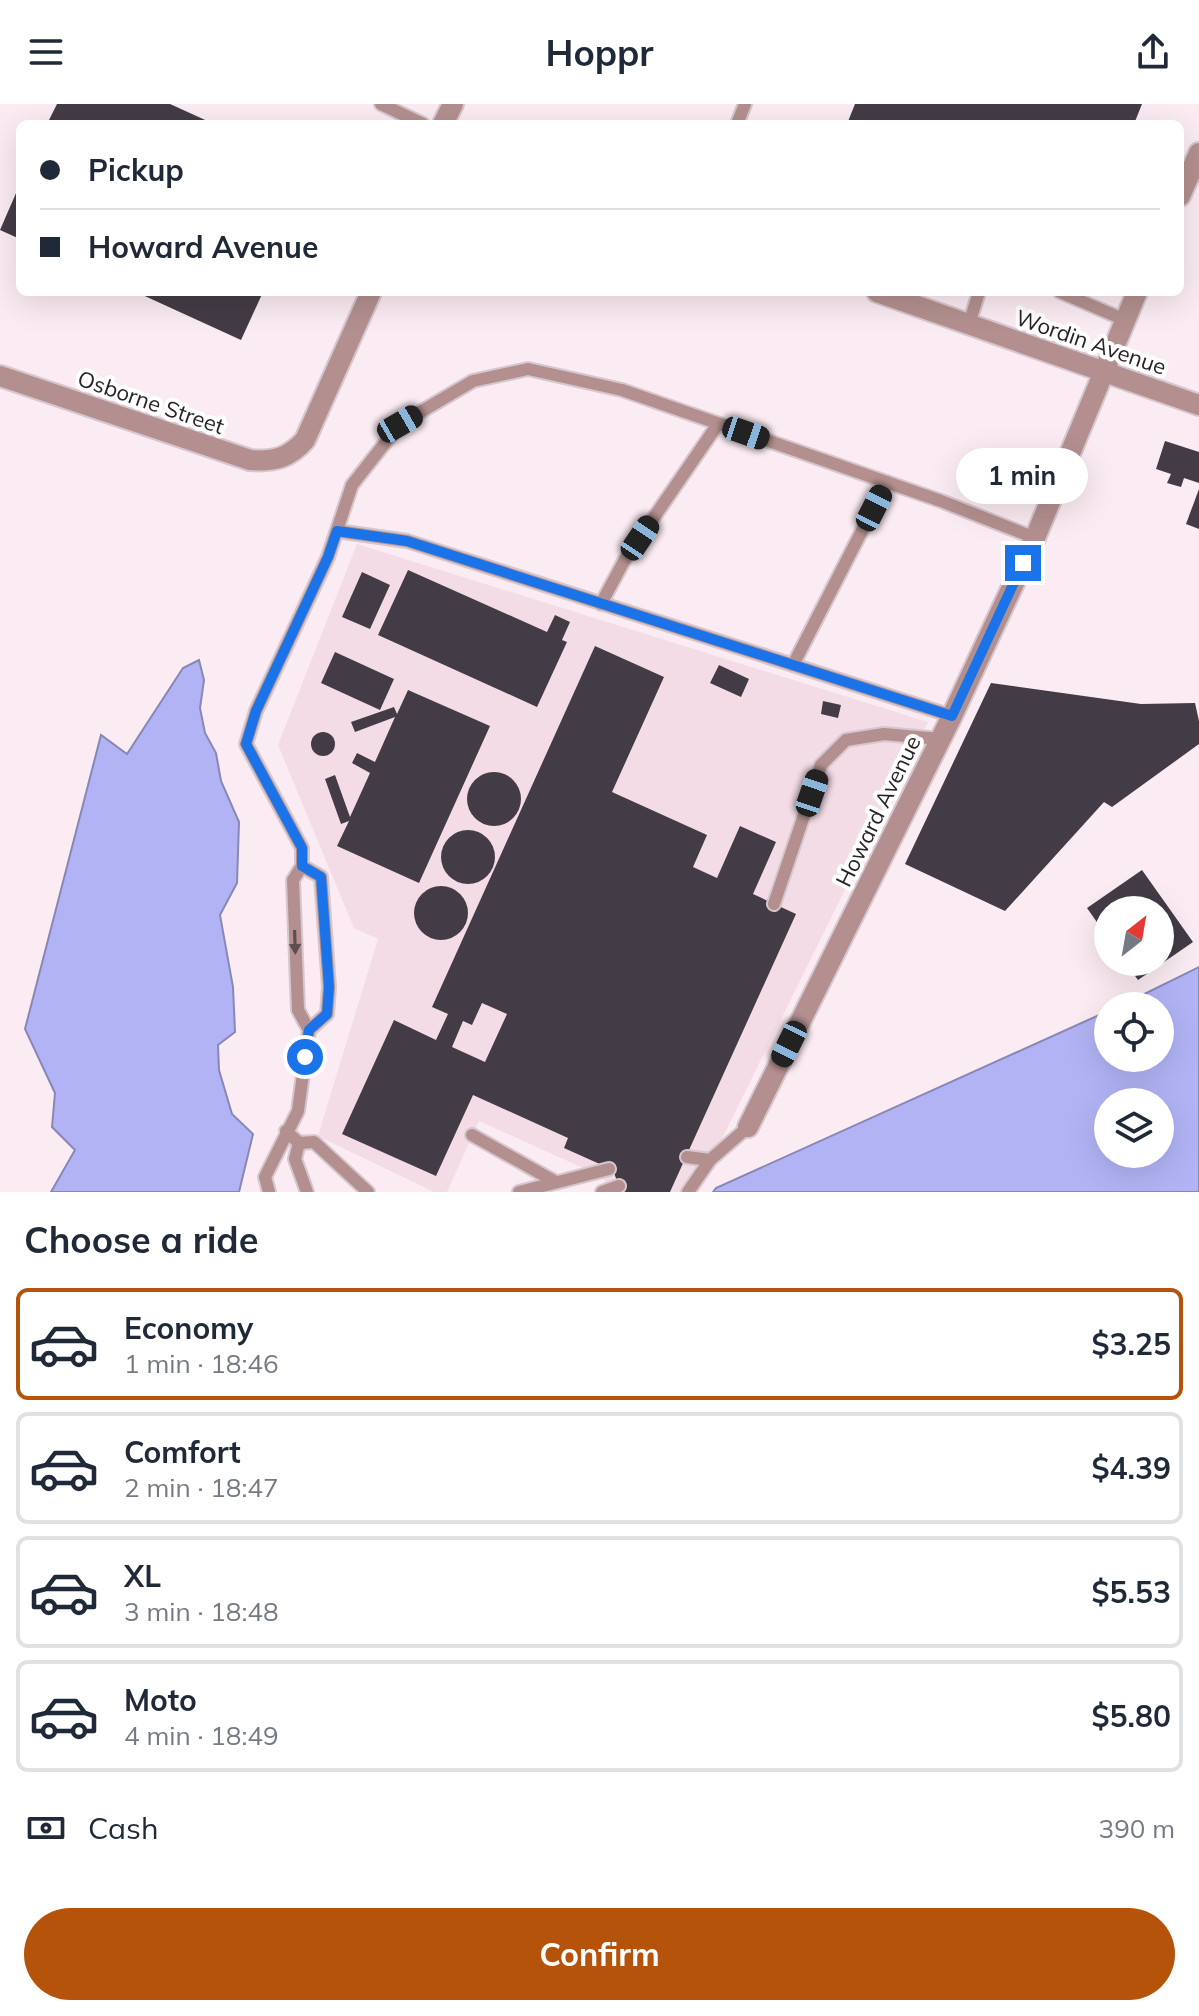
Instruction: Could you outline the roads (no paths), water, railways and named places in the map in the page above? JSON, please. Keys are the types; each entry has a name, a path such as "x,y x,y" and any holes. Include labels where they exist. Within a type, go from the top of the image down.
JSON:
{"street":[{"path":"1184,187 1199,153"},
{"name":"Osborne Street","path":"0,376 250,460 277,460 299,447 310,431 369,296"},
{"name":"Wordin Avenue","path":"888,296 1199,405"},
{"name":"Howard Avenue","path":"748,1127 952,716 1035,538 1135,296"}],"lane":[{"path":"381,104 415,120"},
{"path":"969,324 978,296"},
{"path":"1069,296 1125,320"},
{"path":"269,1192 265,1177 298,1111 309,1030 298,1010 293,880 302,866 302,848 246,744 256,711 328,557 352,485 400,424 473,381 528,369 622,390 887,482 1035,538"},
{"path":"601,604 624,561 718,424"},
{"path":"793,665 887,482"},
{"path":"337,531 407,541 952,716"},
{"path":"774,904 821,765 846,740 884,734 940,739"},
{"path":"302,866 321,877 329,987 327,1014 309,1030"},
{"path":"688,1192 710,1160 748,1127"},
{"path":"286,1131 299,1143 314,1142 368,1192"},
{"path":"472,1135 554,1181"},
{"path":"299,1143 295,1159 307,1192"},
{"path":"687,1157 710,1160"},
{"path":"519,1192 609,1169"},
{"path":"602,1192 619,1186"}],"water":[{"path":"199,660 204,680 200,708 205,733 216,753 221,781 239,822 237,883 220,915 233,987 235,1032 218,1045 219,1070 232,1114 253,1134 239,1192 51,1192 75,1150 52,1127 55,1093 25,1029 101,735 127,754 183,668"},
{"path":"1199,967 1199,1192 713,1192 1094,1017 1094,1072 1174,1072 1174,992 1148,992"}]}
